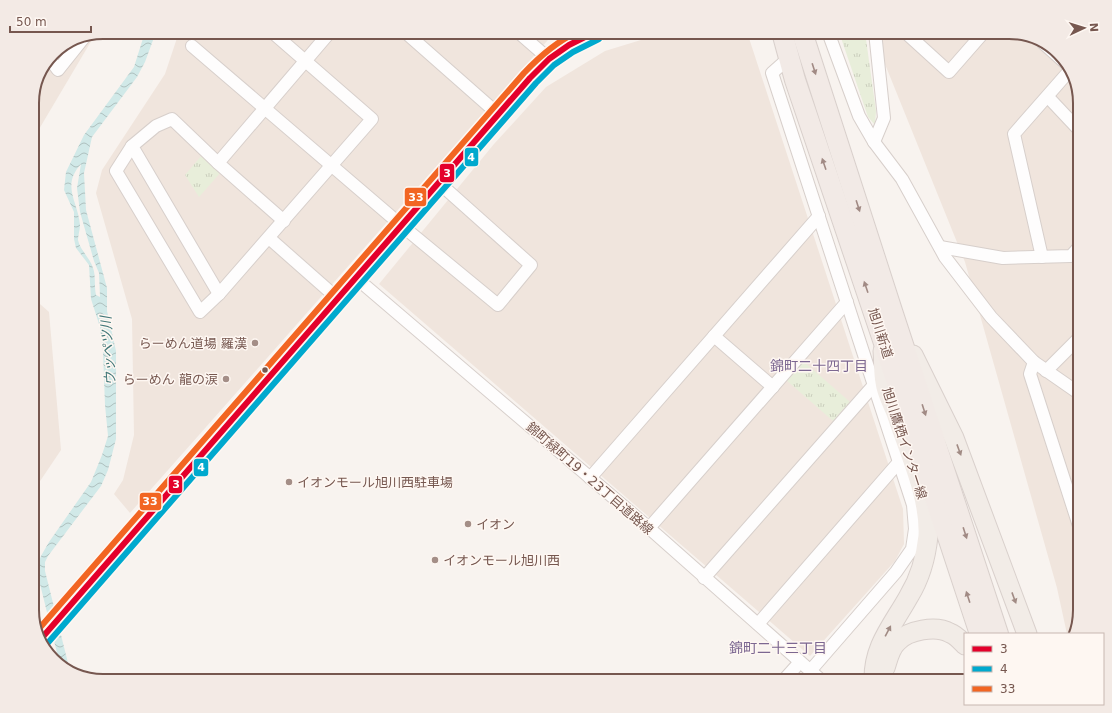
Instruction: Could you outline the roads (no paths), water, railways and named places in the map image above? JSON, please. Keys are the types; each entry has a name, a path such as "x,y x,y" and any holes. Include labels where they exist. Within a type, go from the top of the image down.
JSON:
{"highway":[{"name":"旭川新道","path":"784,39 795,80 980,633"},
{"name":"旭川新道","path":"804,39 998,633"}],"main road":[{"path":"44,635 530,78 549,59 568,45 580,39"},
{"path":"893,314 954,438 1027,633"},
{"name":"旭川鷹栖インター線","path":"874,674 879,648 890,626 910,596 918,578 924,558 928,535 927,515 922,487 885,383 882,337"},
{"path":"885,674 885,667 889,654 897,642 916,631 932,629 950,632 964,644"}],"street":[{"path":"280,39 372,119 332,166 284,221 269,238 219,294 200,312 116,172 132,146 156,126 172,119 218,163 284,221"},
{"path":"218,163 324,39"},
{"path":"413,39 498,114"},
{"path":"526,39 549,59"},
{"path":"831,39 859,116 874,142 902,179 945,257 991,317 1034,362 1073,389"},
{"path":"874,142 884,118 876,39"},
{"path":"913,39 949,72 978,39"},
{"path":"53,63 58,70 79,44"},
{"path":"192,46 401,225 498,305 531,265 438,182"},
{"path":"790,57 772,73 913,505 915,529 912,548 896,572 810,671"},
{"path":"1042,256 1014,134 1048,97 1066,74"},
{"path":"1048,97 1073,124"},
{"path":"132,146 219,294"},
{"path":"590,478 819,216"},
{"path":"269,238 337,298"},
{"path":"940,247 1003,258 1070,256 1073,253"},
{"name":"錦町緑町19・23丁目道路線","path":"355,277 649,528 814,674"},
{"path":"649,528 847,302"},
{"path":"714,336 773,387"},
{"path":"1046,371 1073,344"},
{"path":"1034,362 1030,374 1073,507"},
{"path":"704,578 874,385"},
{"path":"758,624 899,462"},
{"path":"789,674 800,662"}],"water":[{"name":"ウッペツ川","path":"143,39 153,39 145,62 137,77 92,137 84,173 86,210 107,288 107,311 116,351 116,439 108,470 101,486 45,562 45,571 68,664 57,654 39,580 39,561 49,542 91,482 108,436 103,351 100,327 91,299 89,265 76,248 74,239 74,212 64,190 66,172 84,135 134,67","holes":["81,164 77,188 80,212 94,261 99,273 100,297 96,295 93,268 78,240 80,225 79,216 71,187 75,172"]}],"place":[{"name":"らーめん道場 羅漢","path":"255,343"},
{"name":"らーめん 龍の涙","path":"226,379"},
{"name":"イオンモール旭川西駐車場","path":"289,482"},
{"name":"イオン","path":"468,524"},
{"name":"イオンモール旭川西","path":"435,560"}],"district":[{"name":"錦町二十四丁目","path":"819,366"},
{"name":"錦町二十三丁目","path":"778,648"}]}
